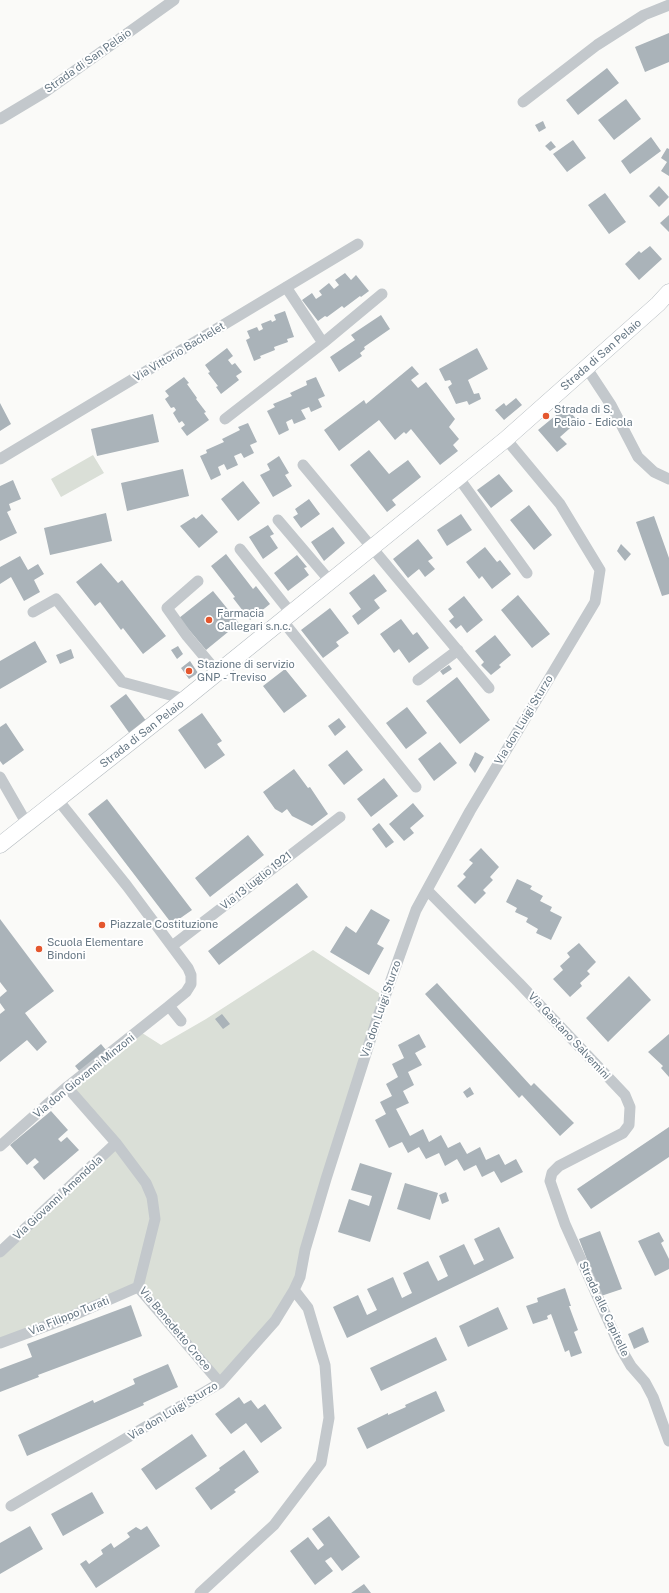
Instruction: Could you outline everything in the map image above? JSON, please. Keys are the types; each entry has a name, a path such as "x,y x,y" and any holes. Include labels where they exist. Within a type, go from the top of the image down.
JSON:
{"main road":[{"name":"Strada di San Pelaio","path":"0,845 185,700 286,616 506,439 658,304 669,292"}],"street":[{"name":"Strada di San Pelaio","path":"0,119 44,92 174,0"},
{"path":"522,102 597,45 644,15 669,5"},
{"name":"Via Vittorio Bachelet","path":"0,459 358,244"},
{"path":"286,287 323,343"},
{"path":"225,419 323,343 382,294"},
{"path":"586,368 611,405 638,457 654,472 669,479"},
{"name":"Via don Luigi Sturzo","path":"11,1506 220,1383 275,1321 294,1290 300,1277 305,1250 326,1179 378,1018 416,910 470,811 594,602 600,570 560,504 506,439"},
{"path":"303,465 490,688"},
{"path":"458,477 527,573"},
{"path":"278,520 330,581"},
{"path":"240,549 286,616 416,787"},
{"path":"198,581 166,608 218,673"},
{"path":"33,612 56,598 122,682 185,700"},
{"path":"418,680 458,650"},
{"path":"0,777 27,824"},
{"path":"58,800 127,886 188,968 191,975 191,984 186,992 169,1006 181,1021"},
{"name":"Via 13 luglio 1921","path":"172,946 340,817"},
{"name":"Via Gaetano Salvemini","path":"427,890 520,983 625,1095 630,1106 629,1125 623,1133 558,1166 552,1173"},
{"name":"Via don Giovanni Minzoni","path":"0,1146 66,1087 140,1031 169,1006"},
{"name":"Via Benedetto Croce","path":"66,1087 116,1144 146,1183 152,1197 155,1219 138,1287 220,1383"},
{"name":"Via Giovanni Amendola","path":"0,1252 116,1144"},
{"name":"Strada alle Capitelle","path":"552,1173 550,1181 568,1231 621,1349 631,1366 645,1382 653,1397 669,1441"},
{"name":"Via Filippo Turati","path":"0,1343 65,1319 138,1287"},
{"path":"200,1593 274,1525 321,1463 329,1418 325,1365 308,1308 294,1290"}],"shaded area":[{"path":"93,455 104,473 61,497 51,479"},
{"path":"313,950 385,997 294,1290 220,1383 138,1287 0,1343 0,1251 115,1145 67,1087 139,1031 161,1045 206,1019"}],"building":[{"path":"669,33 669,62 645,72 635,47"},
{"path":"607,68 619,83 578,115 566,100"},
{"path":"626,99 641,119 614,140 598,120"},
{"path":"543,121 546,128 539,132 535,125"},
{"path":"651,137 661,151 630,174 621,161"},
{"path":"573,140 586,158 567,172 553,154"},
{"path":"551,141 556,147 550,151 545,146"},
{"path":"667,148 669,149 669,176 661,171 667,162 661,158"},
{"path":"659,186 669,197 659,207 649,196"},
{"path":"605,193 626,222 609,234 588,205"},
{"path":"669,215 669,232 660,223"},
{"path":"650,246 662,259 639,280 625,264 639,251 641,253"},
{"path":"345,273 351,280 356,275 369,291 344,308 342,306 327,317 325,316 318,321 302,300 312,293 316,299 322,295 319,291 329,283 334,289 339,285 335,280"},
{"path":"285,311 294,337 287,339 288,342 274,347 275,350 260,356 261,358 254,361 246,340 250,338 247,331 257,327 259,331 263,329 261,324 271,320 272,322 276,320 274,315"},
{"path":"381,315 390,329 364,347 365,349 360,353 362,356 339,372 330,357 355,340 351,335"},
{"path":"227,348 233,356 228,360 232,365 235,363 242,372 236,376 239,380 221,394 216,387 218,386 208,373 210,372 205,365"},
{"path":"477,348 488,369 468,380 474,394 479,393 481,399 469,405 467,401 456,404 448,387 452,384 450,380 445,381 439,369"},
{"path":"412,366 419,374 411,380 418,388 426,382 455,419 449,427 459,439 453,445 458,451 440,465 411,429 406,434 404,432 395,440 379,420 339,451 324,430 364,400 366,404"},
{"path":"184,377 189,383 187,384 197,398 196,399 206,412 204,413 209,420 187,436 181,428 185,425 182,421 179,423 173,413 176,410 174,407 171,408 165,399 169,396 165,391"},
{"path":"316,377 325,396 318,399 322,407 311,412 309,407 301,410 306,419 294,424 292,419 286,422 289,430 279,435 267,411 275,407 273,404 292,396 290,393 307,385 306,381"},
{"path":"516,398 522,405 504,420 495,410 504,403 506,406"},
{"path":"0,403 11,424 0,431"},
{"path":"566,407 578,421 560,437 567,444 557,452 538,430"},
{"path":"153,414 159,442 97,456 91,429"},
{"path":"248,423 257,442 250,445 254,453 244,458 241,453 234,456 238,465 227,470 224,464 218,467 221,475 211,480 200,456 207,453 206,450 224,442 222,439 240,430 238,427"},
{"path":"369,450 389,474 408,460 421,477 392,500 396,505 387,512 350,465"},
{"path":"279,456 289,473 285,475 292,486 273,497 260,475 270,470 267,464"},
{"path":"183,469 189,496 127,511 121,483"},
{"path":"499,474 513,491 491,508 477,490"},
{"path":"13,480 21,499 9,504 11,510 7,512 17,533 0,541 0,486"},
{"path":"243,481 260,503 238,521 221,499"},
{"path":"309,499 320,514 301,528 293,517 298,514 295,509"},
{"path":"529,505 552,535 534,550 510,520"},
{"path":"106,513 112,541 50,555 44,528"},
{"path":"202,514 218,532 199,548 180,526 194,517 196,519"},
{"path":"461,514 472,530 447,546 437,530"},
{"path":"654,516 669,558 669,594 662,596 636,522"},
{"path":"268,525 274,534 270,536 278,548 263,559 249,537"},
{"path":"333,527 345,543 324,561 311,542"},
{"path":"418,539 433,558 428,561 435,569 425,577 419,569 408,578 393,559"},
{"path":"621,544 631,554 625,561 617,551"},
{"path":"485,547 497,562 500,560 511,574 492,589 482,576 479,579 466,562"},
{"path":"226,554 253,589 256,586 270,604 250,620 233,598 235,597 211,566"},
{"path":"297,555 307,567 304,568 309,575 288,591 274,573"},
{"path":"20,556 28,570 38,564 44,574 34,580 40,592 24,601 11,577 0,584 0,567"},
{"path":"101,563 118,583 122,580 166,636 143,654 123,628 121,630 100,602 95,606 76,582"},
{"path":"374,574 387,591 374,600 380,608 358,625 352,616 361,609 349,593"},
{"name":"Farmacia Callegari s.n.c.","path":"213,591 239,623 206,650 179,618"},
{"path":"518,595 550,634 532,648 501,610"},
{"path":"464,596 483,620 467,633 461,625 456,629 449,621 454,617 448,609"},
{"path":"330,608 349,633 336,642 339,646 323,658 301,630"},
{"path":"401,619 413,635 417,632 429,648 409,663 399,649 394,653 380,634"},
{"path":"495,635 511,655 499,665 501,667 491,675 481,665 484,662 475,651"},
{"path":"35,641 47,662 0,689 0,661"},
{"path":"178,646 183,654 177,659 171,650"},
{"path":"71,649 74,658 60,664 56,655"},
{"path":"190,661 198,673 189,679 181,668"},
{"path":"449,665 452,669 443,675 440,671"},
{"path":"285,669 307,696 284,713 263,686"},
{"path":"457,677 490,720 460,744 426,701"},
{"path":"126,694 147,722 130,734 110,706"},
{"path":"407,707 427,733 406,749 386,723"},
{"path":"202,713 222,741 217,744 225,755 205,769 178,730"},
{"path":"339,718 346,727 335,736 328,726"},
{"path":"6,723 24,750 3,765 0,761 0,727"},
{"path":"440,742 457,763 434,781 418,759"},
{"path":"347,750 363,770 344,785 328,765"},
{"path":"475,752 484,757 475,773 469,765"},
{"path":"294,769 308,788 310,787 328,814 312,826 292,816 287,809 282,813 275,809 263,792"},
{"path":"384,778 398,796 371,817 357,799"},
{"path":"107,799 192,910 172,924 88,814"},
{"path":"413,803 424,816 410,828 414,833 404,841 389,824"},
{"path":"379,823 394,842 386,848 372,829"},
{"path":"248,835 264,855 210,897 195,878"},
{"path":"481,848 499,867 490,877 493,880 483,890 486,893 475,904 457,886 466,877 463,874 473,863 469,860"},
{"path":"517,879 532,886 530,889 543,896 540,901 552,907 550,911 562,917 551,940 536,933 538,929 526,922 528,918 515,912 517,908 506,902"},
{"path":"297,883 308,897 219,965 208,951"},
{"path":"371,909 390,920 377,944 384,948 369,975 330,952 346,926 356,933"},
{"name":"Scuola Elementare Bindoni","path":"0,919 54,991 25,1013 47,1042 37,1051 27,1040 0,1062 0,1014 5,1010 0,1003 0,997 7,991 0,982"},
{"path":"579,943 596,962 587,971 590,974 580,983 582,986 570,997 553,979 563,970 560,966 570,957 567,953"},
{"path":"629,976 651,1000 608,1042 586,1018"},
{"path":"437,983 531,1086 534,1083 574,1123 560,1136 522,1095 519,1098 425,994"},
{"path":"222,1014 230,1024 223,1029 215,1019"},
{"path":"419,1034 426,1047 415,1053 422,1065 408,1072 414,1085 403,1091 409,1103 396,1109 410,1136 423,1129 429,1142 441,1135 448,1148 460,1142 467,1154 480,1147 486,1160 499,1154 505,1165 516,1159 523,1172 501,1183 494,1171 482,1177 476,1165 464,1171 457,1159 445,1166 439,1153 426,1159 419,1147 408,1153 402,1142 389,1148 375,1120 386,1114 380,1102 392,1096 386,1084 398,1077 392,1064 404,1058 398,1045"},
{"path":"669,1034 669,1077 661,1068 663,1066 648,1052"},
{"path":"101,1044 106,1050 80,1072 75,1066"},
{"path":"470,1087 474,1094 467,1098 463,1092"},
{"path":"51,1111 68,1130 58,1139 61,1142 67,1137 79,1150 44,1180 33,1167 39,1162 35,1158 27,1165 10,1145"},
{"path":"669,1127 669,1157 591,1209 577,1189"},
{"path":"360,1163 392,1173 370,1242 338,1232 349,1199 369,1206 372,1196 351,1190"},
{"path":"405,1183 438,1193 430,1220 397,1209"},
{"path":"446,1192 449,1201 442,1204 439,1195"},
{"path":"499,1227 514,1258 347,1338 333,1307 358,1295 367,1315 377,1310 367,1289 393,1277 402,1298 412,1293 403,1273 428,1261 438,1281 448,1276 439,1256 464,1244 474,1265 484,1260 474,1239"},
{"path":"600,1231 622,1289 601,1296 579,1239"},
{"path":"659,1232 664,1241 661,1243 669,1259 669,1269 655,1276 638,1241"},
{"path":"565,1288 571,1306 569,1306 578,1330 574,1332 582,1353 571,1357 569,1350 565,1352 551,1314 547,1316 548,1319 533,1324 526,1306 538,1302 537,1298"},
{"path":"131,1305 142,1336 38,1375 39,1377 0,1392 0,1369 32,1357 27,1344"},
{"path":"498,1307 508,1329 468,1347 459,1326"},
{"path":"643,1327 649,1342 634,1349 628,1334"},
{"path":"436,1337 447,1360 381,1391 370,1368"},
{"path":"168,1364 178,1387 143,1403 144,1405 27,1456 18,1435 93,1400 94,1403 135,1384 133,1379"},
{"path":"436,1391 445,1411 367,1449 357,1428 388,1413 388,1415 406,1407 405,1405"},
{"path":"239,1397 244,1404 251,1400 258,1409 265,1404 282,1428 261,1443 246,1423 231,1434 215,1414"},
{"path":"192,1434 207,1456 156,1490 141,1469"},
{"path":"244,1450 259,1472 234,1490 236,1492 211,1510 195,1488"},
{"path":"92,1492 104,1513 63,1536 51,1514"},
{"path":"329,1516 360,1557 342,1571 331,1557 325,1561 333,1571 315,1585 290,1551 308,1537 318,1550 324,1545 312,1529"},
{"path":"30,1526 43,1549 0,1574 0,1543"},
{"path":"147,1526 160,1546 96,1588 80,1564 86,1560 89,1564 103,1554 101,1550 111,1543 114,1548 130,1537 127,1533 136,1527 141,1530"},
{"path":"364,1584 371,1593 351,1593"}],"place":[{"name":"Strada di S. Pelaio - Edicola","path":"546,416"},
{"name":"Farmacia Callegari s.n.c.","path":"209,620"},
{"name":"Stazione di servizio GNP - Treviso","path":"189,671"},
{"name":"Piazzale Costituzione","path":"102,925"},
{"name":"Scuola Elementare Bindoni","path":"39,949"}]}
